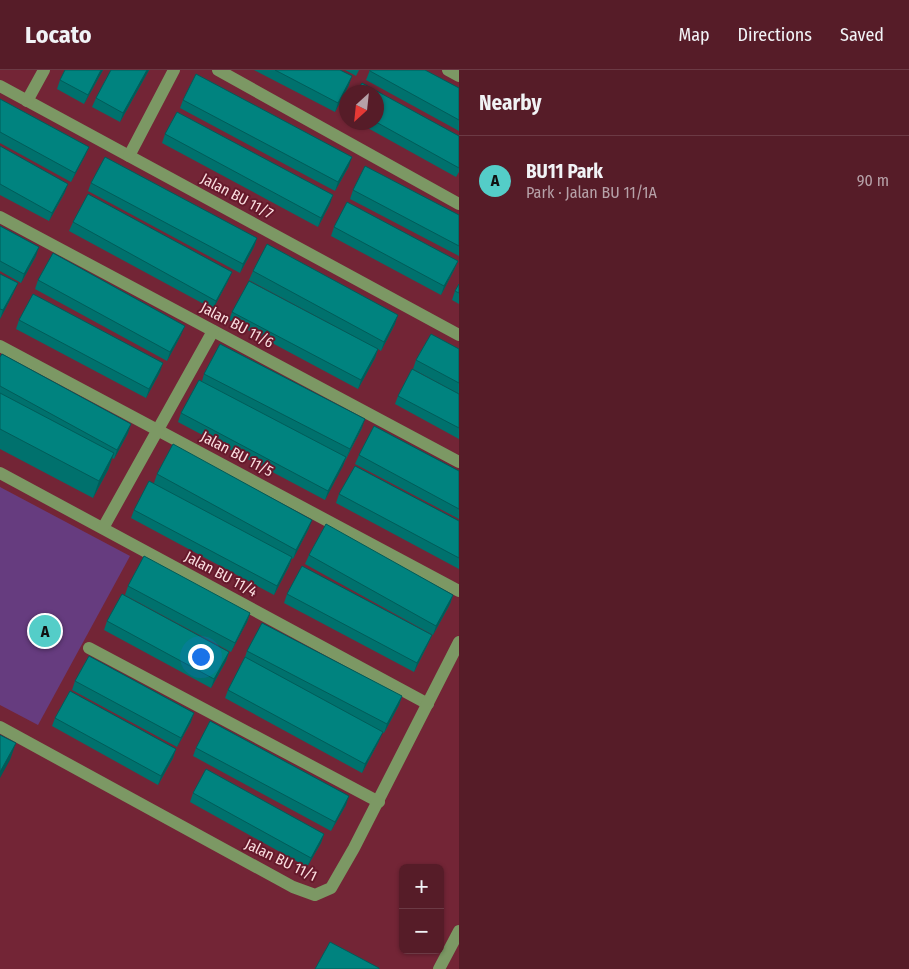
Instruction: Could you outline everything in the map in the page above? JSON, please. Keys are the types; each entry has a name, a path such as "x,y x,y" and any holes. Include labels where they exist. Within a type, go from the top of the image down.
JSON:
{"street":[{"path":"27,101 44,70"},
{"path":"129,156 174,70"},
{"path":"218,70 459,204"},
{"path":"448,70 459,76"},
{"name":"Jalan BU 11/7","path":"0,86 459,335"},
{"name":"Jalan BU 11/6","path":"0,217 459,462"},
{"path":"103,528 213,331"},
{"name":"Jalan BU 11/5","path":"0,346 459,591"},
{"name":"Jalan BU 11/4","path":"0,472 428,704"},
{"name":"Jalan BU 11/1","path":"0,727 293,887 315,895 331,888 379,802 459,642"},
{"path":"89,648 379,802"},
{"path":"439,969 459,931"}],"shaded area":[{"path":"0,487 130,556 38,725 0,705"}],"building":[{"path":"65,70 101,70 88,95 60,80"},
{"path":"111,70 147,70 123,113 96,98"},
{"path":"275,70 340,70 352,76 347,85 339,85 338,103"},
{"path":"425,70 459,88 459,120 370,71"},
{"path":"196,74 352,157 338,182 183,100"},
{"path":"384,95 459,136 459,168 384,126"},
{"path":"0,99 89,147 75,173 0,132"},
{"path":"177,112 333,195 321,218 165,134"},
{"path":"0,146 68,184 52,213 0,184"},
{"path":"105,157 257,238 243,264 91,183"},
{"path":"365,166 459,215 459,246 353,190"},
{"path":"88,194 232,272 216,301 73,222"},
{"path":"347,202 458,261 444,286 334,227"},
{"path":"0,226 39,247 24,274 0,261"},
{"path":"267,244 398,315 384,342 253,271"},
{"path":"53,253 185,326 170,352 38,280"},
{"path":"0,274 18,283 3,310 0,309"},
{"path":"249,281 378,349 361,380 232,312"},
{"path":"459,284 459,293 455,291"},
{"path":"33,294 163,363 149,389 19,320"},
{"path":"431,334 459,349 459,383 416,360"},
{"path":"220,344 365,419 350,449 204,374"},
{"path":"2,354 131,424 117,450 0,386 0,357"},
{"path":"412,369 459,394 459,428 398,396"},
{"path":"199,380 346,457 328,491 181,413"},
{"path":"0,393 114,453 99,481 0,429"},
{"path":"374,426 459,471 459,509 359,455"},
{"path":"173,444 312,520 296,550 157,474"},
{"path":"355,466 459,521 459,558 339,494"},
{"path":"149,481 292,557 277,586 134,510"},
{"path":"326,524 453,595 436,626 309,555"},
{"path":"144,556 250,613 235,643 128,586"},
{"path":"302,566 432,635 417,663 287,594"},
{"path":"122,594 229,652 214,679 107,621"},
{"path":"262,623 402,696 387,724 247,651"},
{"path":"89,656 194,713 181,738 75,681"},
{"path":"245,657 383,732 365,764 228,690"},
{"path":"70,691 176,749 161,776 55,718"},
{"path":"210,721 349,796 335,822 196,748"},
{"path":"0,735 16,743 0,772"},
{"path":"206,769 324,834 311,858 193,793"},
{"path":"330,942 379,968 379,969 315,969"}],"place":[{"name":"BU11 Park","path":"45,631"}]}
